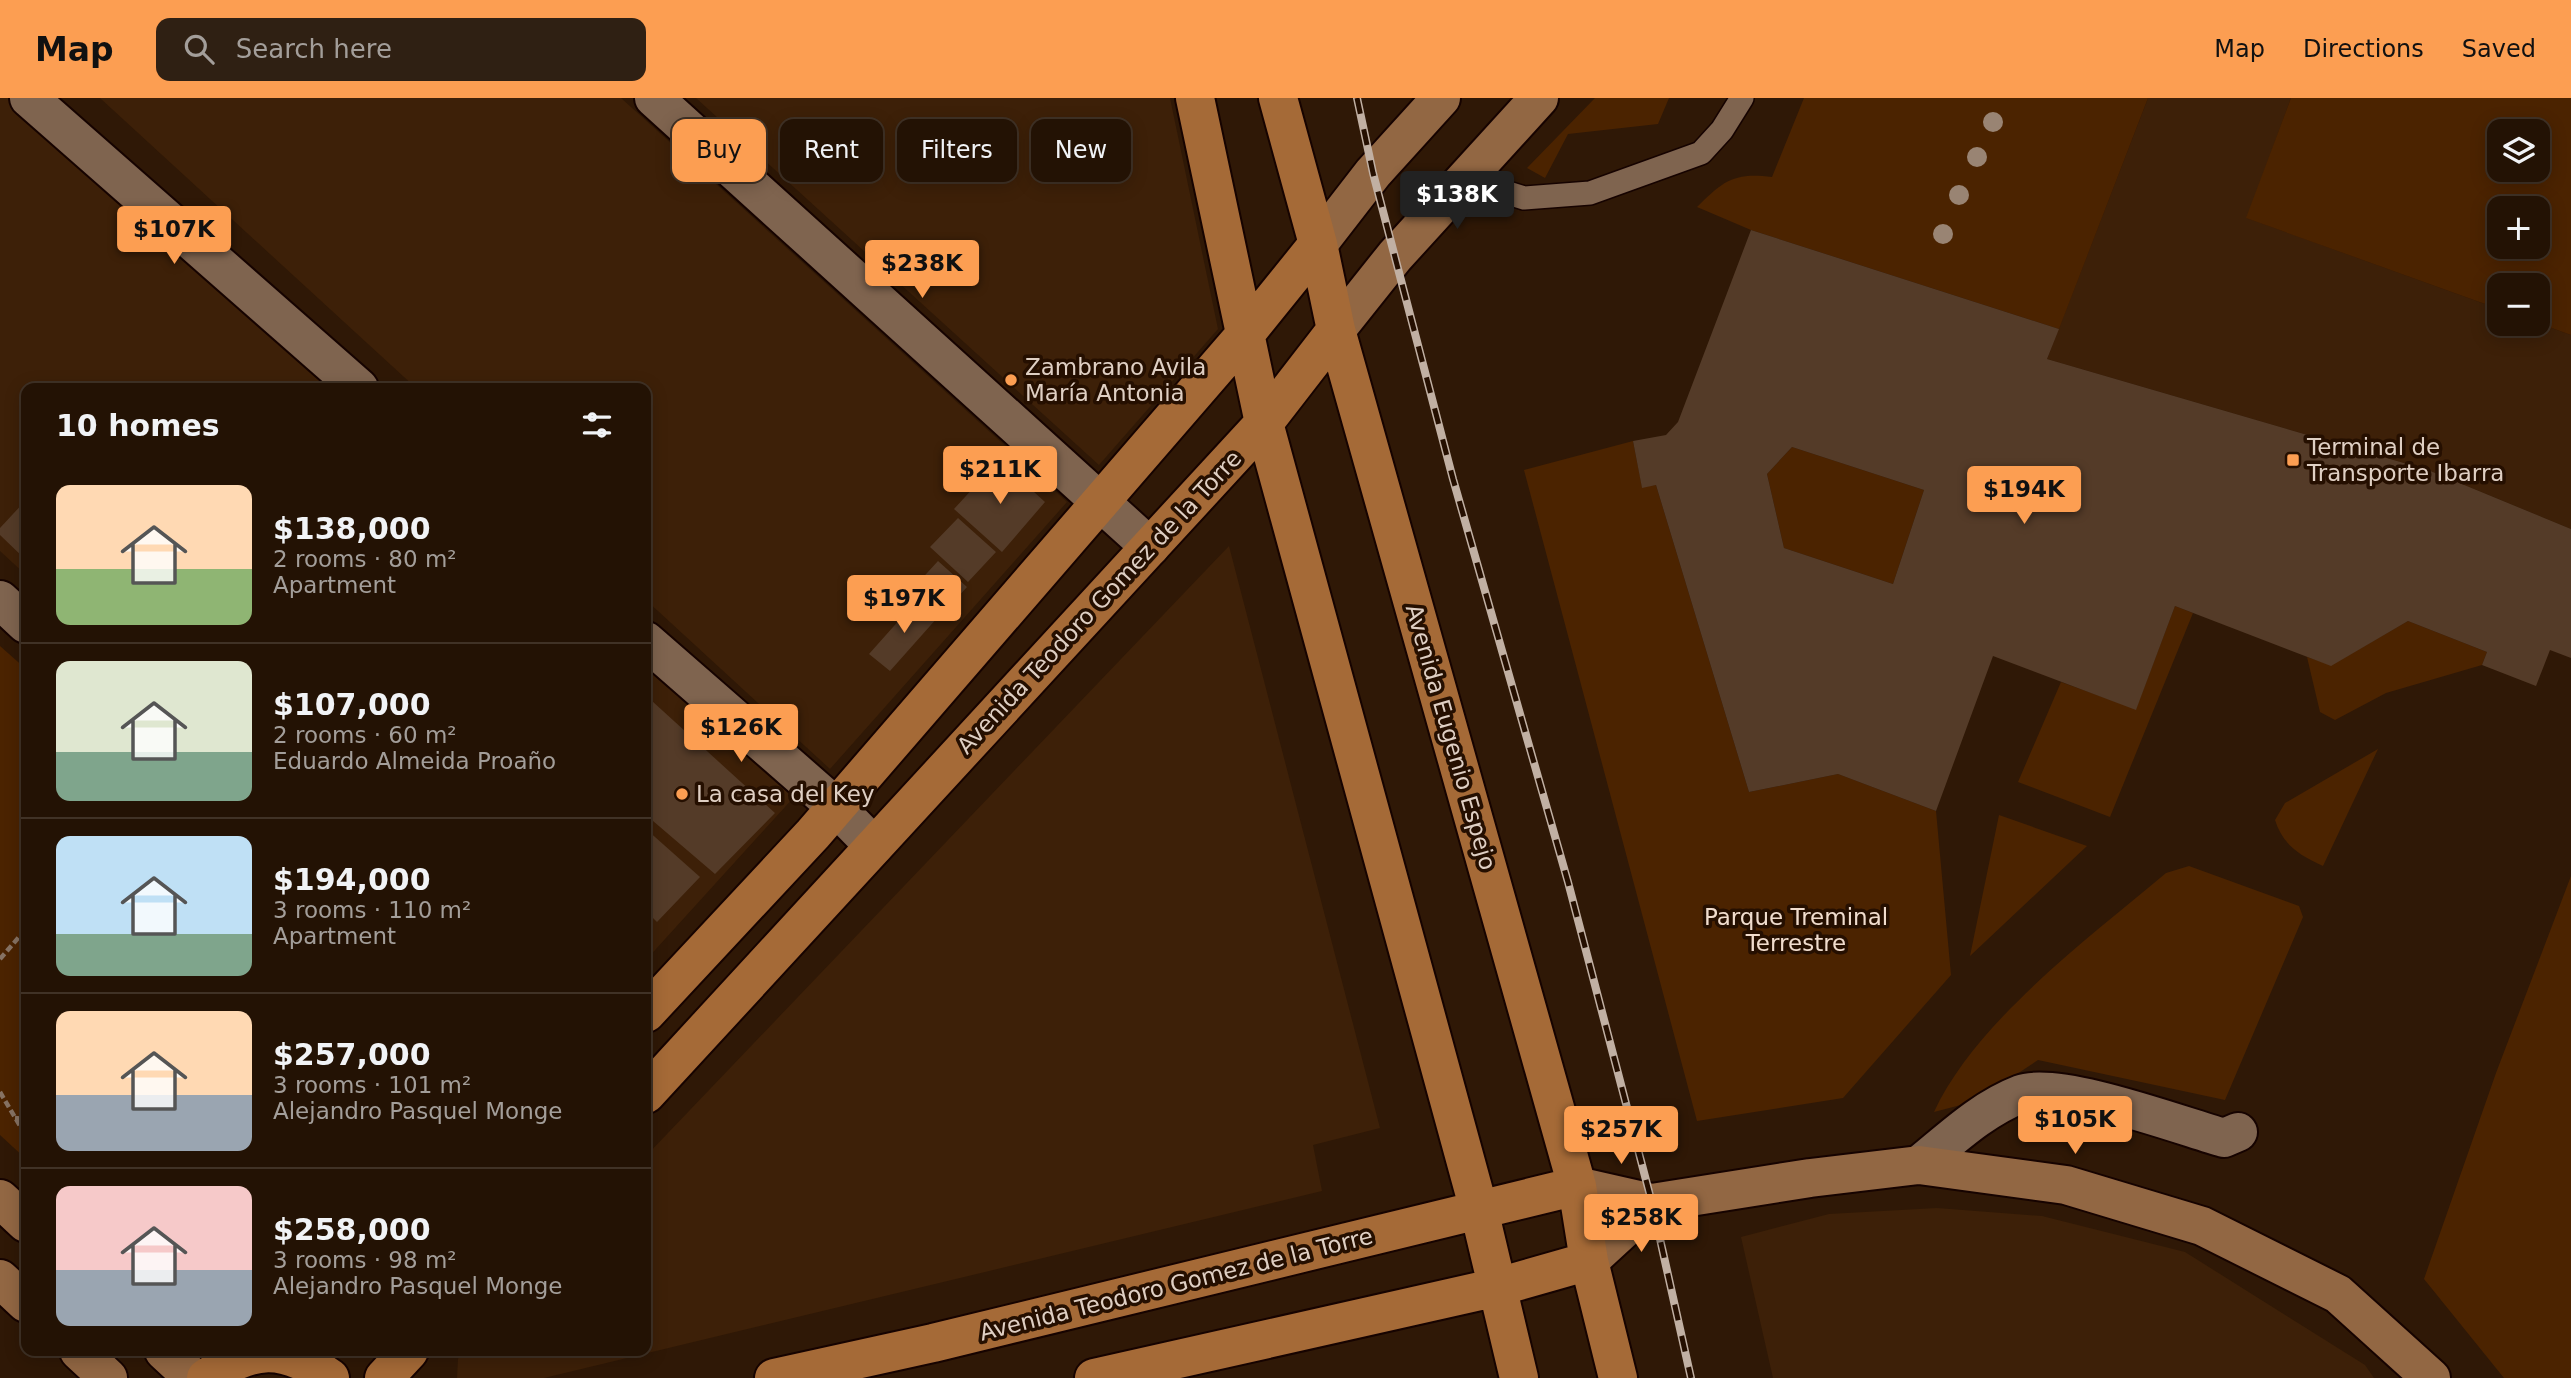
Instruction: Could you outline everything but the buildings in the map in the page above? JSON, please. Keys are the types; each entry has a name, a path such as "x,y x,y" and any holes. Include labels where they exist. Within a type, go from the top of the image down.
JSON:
{"main road":[{"path":"1195,98 1243,337 1264,423 1479,1210 1519,1378"},
{"name":"Avenida Eugenio Espejo","path":"1278,98 1318,244 1336,330 1577,1186 1589,1261 1618,1378"},
{"path":"651,1008 836,807 1243,337 1318,244"},
{"name":"Avenida Teodoro Gomez de la Torre","path":"651,1089 1264,423 1336,330"},
{"name":"Avenida Teodoro Gomez de la Torre","path":"774,1378 841,1371 1577,1186"},
{"path":"1094,1378 1498,1287 1589,1261"},
{"path":"206,1378 235,1358 250,1356"},
{"path":"285,1356 319,1364"},
{"path":"384,1378 404,1356"}],"street":[{"path":"29,98 353,383"},
{"path":"654,98 1150,547"},
{"path":"1318,244 1373,173 1441,98"},
{"name":"Avenida Teodoro Gomez de la Torre","path":"1336,330 1395,256 1463,178 1539,98"},
{"path":"0,600 21,619"},
{"path":"651,644 836,807 874,846"},
{"path":"1919,1165 1988,1110 2023,1093 2057,1091 2224,1138 2238,1132"},
{"path":"1577,1186 1652,1203 1810,1178 1919,1165 2066,1185 2202,1226 2338,1294 2431,1378"},
{"path":"0,1199 21,1218"},
{"path":"1589,1261 1652,1203"},
{"path":"0,1279 21,1298"},
{"path":"84,1356 108,1378"},
{"path":"169,1356 193,1378"}],"lane":[{"path":"1463,178 1524,198 1590,193 1701,153 1722,130 1742,98"}],"path":[{"path":"0,959 21,935"},
{"path":"0,1092 21,1128"},
{"path":"14,1118 21,1119"}],"shaded area":[{"path":"0,98 8,98 330,383 21,383 21,570 0,551"},
{"path":"100,98 621,98 672,144 672,182 714,182 1067,502 830,769 651,605 651,383 411,383"},
{"path":"696,98 1170,98 1218,329 1099,465 788,182 883,182 883,119 780,119 780,174 766,162 766,119 719,119"},
{"path":"2148,98 2291,98 2247,218 2487,305 2487,336 2550,336 2550,327 2571,335 2571,529 2428,470 2047,359"},
{"path":"1229,546 1380,1128 1313,1145 1322,1191 651,1352 651,1151"},
{"path":"651,668 795,796 651,954"},
{"path":"1937,1208 2042,1216 2185,1252 2365,1365 2374,1378 1773,1378 1741,1237 1829,1214"},
{"path":"460,1356 636,1356 544,1378 457,1378"}],"green space":[{"path":"1595,98 1669,98 1658,124 1568,134 1545,178 1527,168"},
{"path":"1804,98 2148,98 2059,329 1751,230 1697,207 1730,180 1748,176 1772,177"},
{"path":"2291,98 2571,98 2571,335 2550,327 2550,273 2487,273 2487,305 2246,218"},
{"name":"Parque Treminal Terrestre","path":"1633,441 1642,487 1656,485 1749,792 1838,774 1936,811 1951,975 1843,1098 1697,1121 1524,470"},
{"path":"1792,447 1924,490 1893,584 1784,548 1767,474"},
{"path":"2175,606 2193,613 2110,817 2018,782 2061,682 2136,709"},
{"path":"2408,621 2487,652 2482,665 2386,693 2335,720 2320,712 2307,657 2331,665"},
{"path":"0,646 21,665 21,1154 0,1135"},
{"path":"2378,749 2323,866 2306,858 2287,843 2275,820 2285,803"},
{"path":"1999,815 2087,846 1970,956"},
{"path":"2189,866 2299,906 2303,917 2225,1100 2038,1060 1976,1101 1934,1112 1953,1078 1977,1045 2037,982 2166,873"},
{"path":"2571,876 2571,1378 2504,1378 2424,1279 2496,1073"}],"railway":[{"path":"1357,98 1373,173 1453,479 1568,882 1652,1203 1691,1378"}],"place":[{"name":"Zambrano Avila María Antonia","path":"1011,380"},
{"name":"Terminal de Transporte Ibarra","path":"2293,460"},
{"name":"La casa del Key","path":"682,794"}]}
